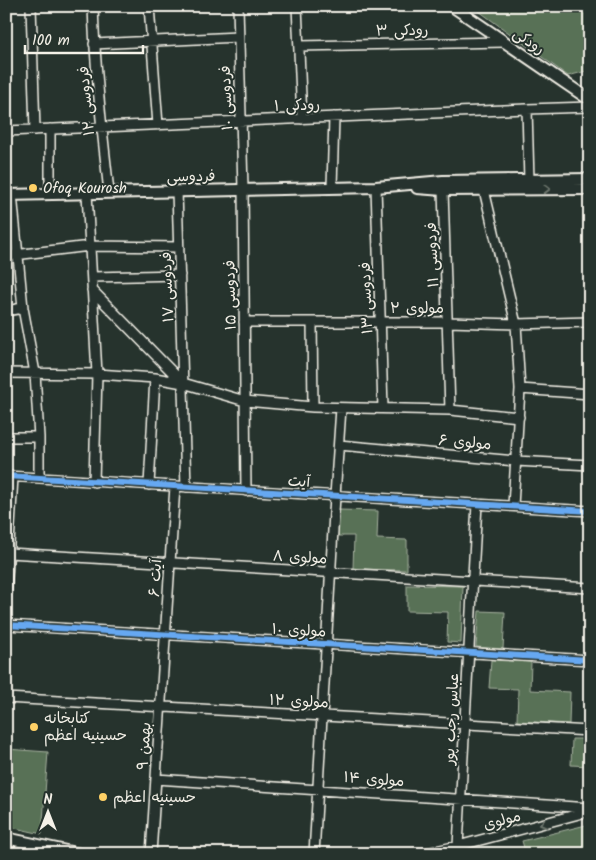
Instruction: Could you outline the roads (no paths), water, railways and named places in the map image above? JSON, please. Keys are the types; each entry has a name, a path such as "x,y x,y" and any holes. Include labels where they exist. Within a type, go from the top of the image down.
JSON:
{"main road":[{"name":"رودکی","path":"452,6 590,100"},
{"name":"فردوسی","path":"9,195 376,187 443,181 590,179"},
{"name":"فردوسی","path":"376,187 443,190 590,189"},
{"path":"6,838 75,853"}],"street":[{"path":"31,6 35,130"},
{"name":"فردوسی ۱۲","path":"93,6 94,44 109,192"},
{"path":"149,6 158,125"},
{"name":"فردوسی ۱۰","path":"238,6 243,189"},
{"path":"298,6 302,118"},
{"path":"94,44 238,38"},
{"name":"رودکی ۳","path":"299,46 505,42"},
{"name":"رودکی ۱","path":"6,131 590,107"},
{"path":"527,109 529,181"},
{"path":"332,188 334,117"},
{"path":"50,129 50,194"},
{"name":"فردوسی ۱۳","path":"376,187 383,408"},
{"name":"فردوسی ۱۵","path":"243,189 246,490"},
{"name":"فردوسی ۱۱","path":"443,190 450,410"},
{"path":"484,190 516,324 520,389 513,506"},
{"name":"فردوسی ۱۷","path":"177,191 186,487"},
{"path":"87,193 97,374 94,482"},
{"path":"9,195 18,255 22,308 36,373 39,478"},
{"path":"6,256 90,246 179,247"},
{"path":"92,276 180,275"},
{"path":"92,290 183,383"},
{"path":"6,311 22,308"},
{"name":"مولوی ۲","path":"244,322 516,324 590,322"},
{"path":"312,322 313,407"},
{"path":"6,373 97,374 155,378 183,383 245,401 313,407 450,410 519,417"},
{"path":"150,485 155,378"},
{"path":"520,389 590,394"},
{"path":"314,854 330,572 342,408"},
{"path":"6,437 39,437"},
{"name":"مولوی ۶","path":"339,444 516,461 590,465"},
{"path":"6,595 9,553 10,477"},
{"name":"آیت","path":"10,477 590,511"},
{"name":"آیت ۶","path":"163,671 175,486"},
{"name":"عباس رجب پور","path":"458,846 477,504"},
{"name":"مولوی ۸","path":"9,553 590,588"},
{"name":"مولوی ۱۰","path":"6,625 590,660"},
{"name":"بهمن ۹","path":"151,854 163,671"},
{"name":"مولوی ۱۲","path":"6,698 590,731"},
{"name":"مولوی ۱۴","path":"156,779 590,808"},
{"name":"مولوی","path":"421,854 590,812"}],"place":[{"name":"Ofoq Kourosh","path":"33,188"},
{"name":"کتابخانه حسینیه اعظم","path":"34,727"},
{"name":"حسینیه اعظم","path":"103,797"}]}
